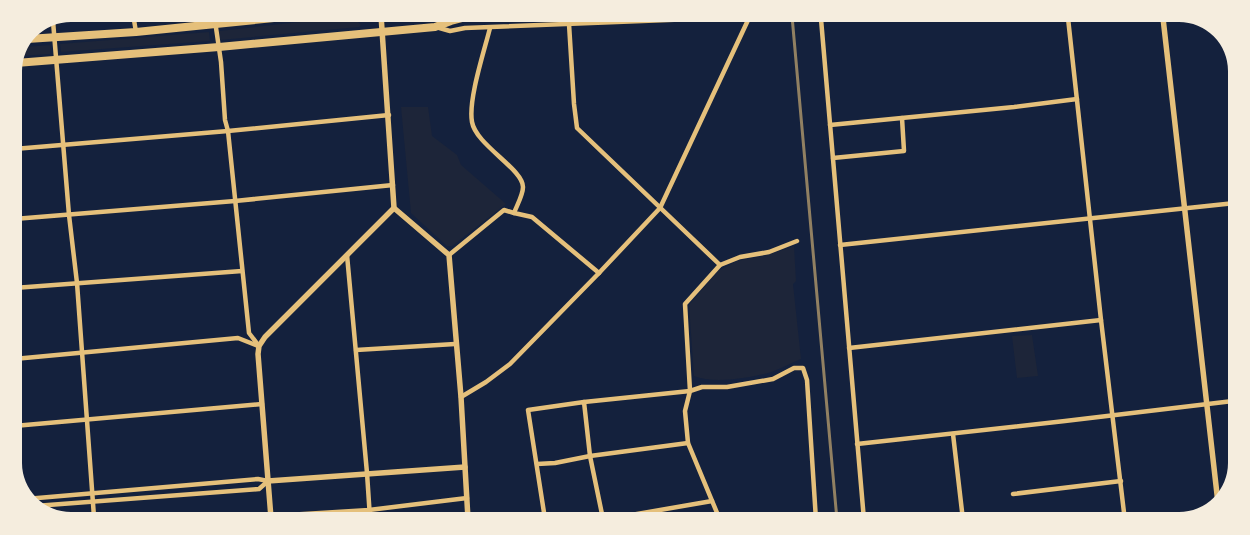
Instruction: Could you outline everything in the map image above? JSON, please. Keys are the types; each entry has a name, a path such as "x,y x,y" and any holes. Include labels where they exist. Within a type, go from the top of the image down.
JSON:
{"main road":[{"path":"35,39 236,22"},
{"path":"24,63 434,27 448,22"}],"street":[{"path":"134,22 136,32"},
{"path":"381,22 394,208 449,255 468,512"},
{"path":"434,27 450,31 465,28 629,22"},
{"path":"460,396 486,382 510,364 660,208 747,22"},
{"path":"821,22 863,512"},
{"path":"1068,22 1124,512"},
{"path":"1163,22 1217,493"},
{"path":"216,24 248,332 259,346"},
{"path":"569,24 574,104 578,128 720,265"},
{"path":"54,26 69,215 77,283 94,512"},
{"path":"490,28 471,106 472,124 481,139 519,177 523,187 514,213"},
{"path":"830,125 1077,99"},
{"path":"23,148 389,115"},
{"path":"833,158 904,151 902,118"},
{"path":"23,218 235,201 393,185"},
{"path":"840,245 1227,204"},
{"path":"271,512 258,354 259,346 265,337 394,208"},
{"path":"449,255 504,210 532,217 598,273"},
{"path":"717,512 688,443 685,410 690,391 685,304 720,265 740,257 769,252 797,241"},
{"path":"347,255 369,510"},
{"path":"23,287 242,271"},
{"path":"849,348 1101,320"},
{"path":"23,358 238,338 259,346"},
{"path":"356,350 455,344"},
{"path":"544,512 528,410 690,391 702,387 727,387 773,379 794,368 803,368 807,380 815,512"},
{"path":"584,402 590,456 602,512"},
{"path":"857,444 1228,402"},
{"path":"23,425 262,404"},
{"path":"954,434 962,512"},
{"path":"536,464 555,463 590,456 688,443"},
{"path":"37,498 258,479 268,481 465,467"},
{"path":"46,505 260,489 268,481"},
{"path":"1013,494 1121,481"},
{"path":"341,512 467,498"},
{"path":"648,512 712,501"}],"shaded area":[{"path":"300,22 358,22 361,25 359,27 220,40 219,31"},
{"path":"209,32 210,41 61,52 60,44"},
{"path":"50,45 50,54 26,56 30,47"},
{"path":"401,107 428,107 432,136 457,155 461,165 506,204 452,246 447,246 411,213"},
{"path":"794,246 796,281 793,284 801,359 772,372 751,377 711,380 694,376 689,305 718,271 737,261 768,255"},
{"path":"1032,335 1038,376 1017,378 1012,336"}],"railway":[{"path":"793,22 836,512"}]}
